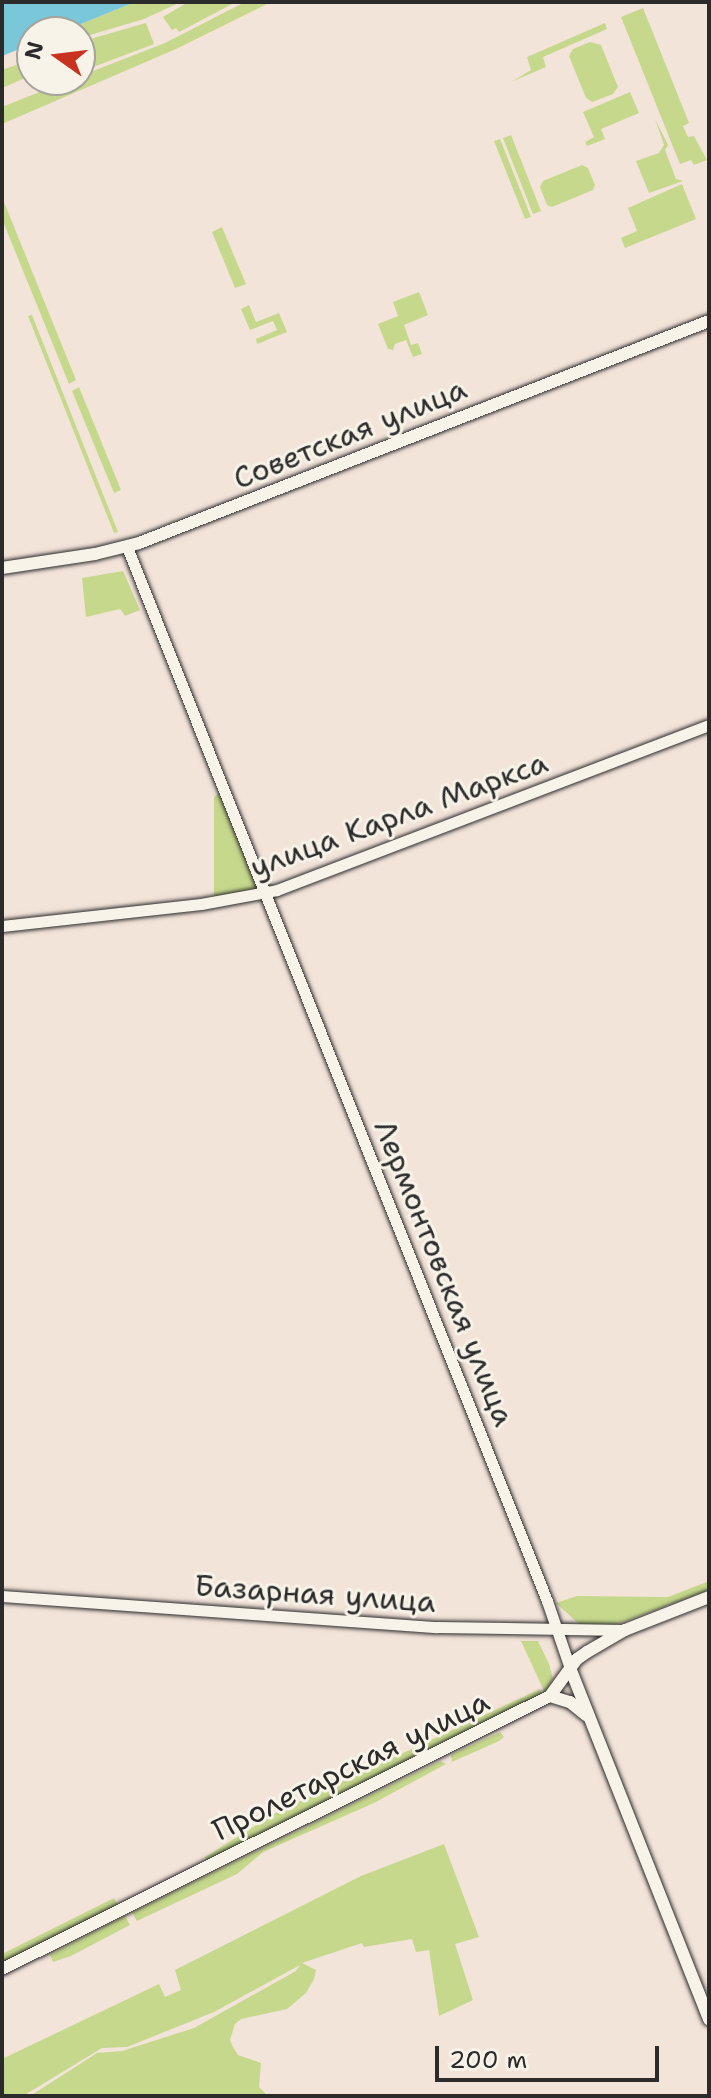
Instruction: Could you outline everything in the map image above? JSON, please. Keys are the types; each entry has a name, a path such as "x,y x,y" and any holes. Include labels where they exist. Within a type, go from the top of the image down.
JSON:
{"main road":[{"name":"Советская улица","path":"2,568 127,547 709,321"},
{"name":"Лермонтовская улица","path":"127,547 709,2019"},
{"name":"улица Карла Маркса","path":"2,926 201,904 266,893 709,725"},
{"name":"Базарная улица","path":"2,1596 437,1627 625,1630"},
{"name":"Пролетарская улица","path":"2,1969 550,1696 570,1668 587,1652 625,1630 709,1597"},
{"path":"550,1696 575,1705 591,1720"}],"green space":[{"path":"135,2 181,2 144,19 96,33 96,18"},
{"path":"188,2 236,2 179,32 176,28 172,30 163,17"},
{"path":"245,2 271,2 176,49 96,83 96,70 165,43"},
{"path":"643,8 689,123 683,126 688,137 694,136 707,160 694,165 691,160 680,164 621,17"},
{"path":"146,23 154,44 96,66 96,37"},
{"path":"605,23 607,29 543,57 546,67 511,82 531,70 527,57"},
{"path":"590,42 601,45 618,87 613,94 592,102 586,98 569,56 573,49"},
{"path":"16,65 16,82 2,88 2,70"},
{"path":"630,92 639,113 601,129 605,139 587,146 585,142 594,137 583,112"},
{"path":"29,96 67,96 2,124 2,107"},
{"path":"655,119 668,145 665,150 676,179 683,181 649,193 636,161 659,153 664,145"},
{"path":"511,135 541,211 533,214 503,138"},
{"path":"500,139 531,217 525,219 494,141"},
{"path":"582,165 588,168 595,185 593,190 552,207 547,205 540,187 543,181"},
{"path":"682,184 696,219 625,248 621,238 637,231 628,208"},
{"path":"2,197 76,380 69,384 2,219"},
{"path":"222,227 246,284 235,288 212,232"},
{"path":"419,292 428,315 404,325 411,345 418,343 422,354 413,357 406,340 395,344 393,350 388,349 378,324 398,316 393,302"},
{"path":"249,305 256,322 279,313 287,332 257,344 256,339 277,330 273,321 250,330 241,309"},
{"path":"32,315 118,532 114,533 28,316"},
{"path":"79,387 121,490 114,493 72,391"},
{"path":"123,571 140,610 125,616 120,609 86,617 82,578"},
{"path":"220,792 261,888 214,897 214,797"},
{"path":"709,1581 709,1590 612,1626 582,1627 556,1603 577,1596 668,1597"},
{"path":"521,1641 538,1641 549,1664 553,1679 545,1693"},
{"path":"540,1689 542,1694 208,1862 205,1857 279,1811"},
{"path":"500,1732 504,1737 499,1741 452,1762 451,1755"},
{"path":"440,1761 446,1764 374,1803 263,1852 237,1874 137,1921 132,1913"},
{"path":"444,1844 479,1937 455,1944 473,2000 439,2016 429,1950 416,1952 412,1939 364,1947 362,1943 302,1963 316,1970 306,1993 287,2009 241,2019 235,2024 230,2040 233,2047 238,2055 261,2063 259,2087 268,2096 30,2096 97,2053 122,2051 194,2028 296,1971 300,1965 214,2012 127,2047 102,2048 23,2096 2,2096 2,2059 159,1984 165,1997 181,1990 175,1970 361,1876"},
{"path":"114,1898 118,1906 2,1963 2,1954"},
{"path":"125,1916 130,1925 53,1962 50,1955"}],"water":[{"path":"2,2 135,2 96,18 16,16 16,50 2,56"}]}
